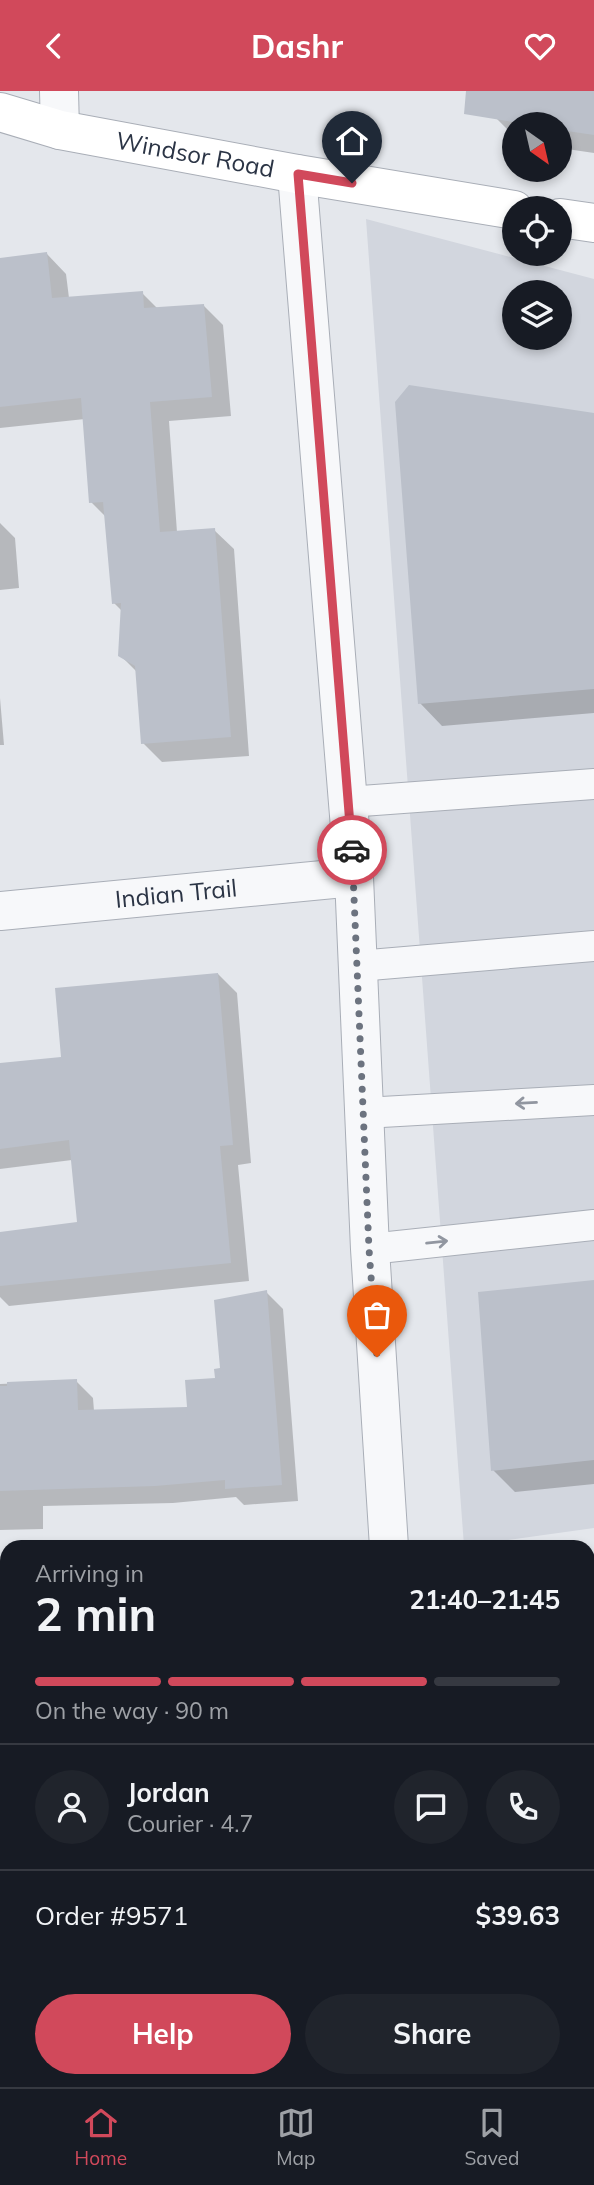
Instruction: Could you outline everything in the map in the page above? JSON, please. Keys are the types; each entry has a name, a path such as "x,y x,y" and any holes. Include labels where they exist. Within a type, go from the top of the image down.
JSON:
{"street":[{"path":"59,91 61,129"},
{"name":"Windsor Road","path":"0,112 61,129 298,174 502,208"},
{"path":"298,174 354,877 369,1249 389,1540"},
{"path":"572,220 594,223"},
{"name":"Indian Trail","path":"0,911 354,877"}],"lane":[{"path":"348,802 594,784"},
{"path":"358,967 594,946"},
{"path":"364,1113 594,1100"},
{"path":"369,1249 594,1225"}],"shaded area":[{"path":"366,219 502,255 502,266 545,266 594,279 594,1528 507,1540 464,1540"}],"building":[{"path":"466,91 594,91 594,135 572,132 572,112 502,112 502,120 464,114"},
{"path":"47,252 52,298 143,291 144,308 204,304 212,397 150,402 160,532 215,528 231,737 141,744 135,666 118,656 121,603 112,604 103,502 89,503 81,398 0,407 0,258"},
{"path":"409,385 594,413 594,689 418,704 395,402"},
{"path":"218,973 233,1145 220,1146 231,1263 0,1286 0,1232 77,1222 69,1140 0,1149 0,1063 61,1057 55,988"},
{"path":"594,1280 594,1460 491,1471 478,1292"},
{"path":"267,1290 282,1485 225,1489 225,1480 155,1486 0,1491 0,1386 7,1386 7,1382 77,1379 78,1410 187,1407 185,1380 215,1378 214,1369 220,1368 214,1300"}],"way so far":[{"path":"352,850 369,1249 377,1357"}],"route":[{"path":"352,183 298,174 352,850"}]}
